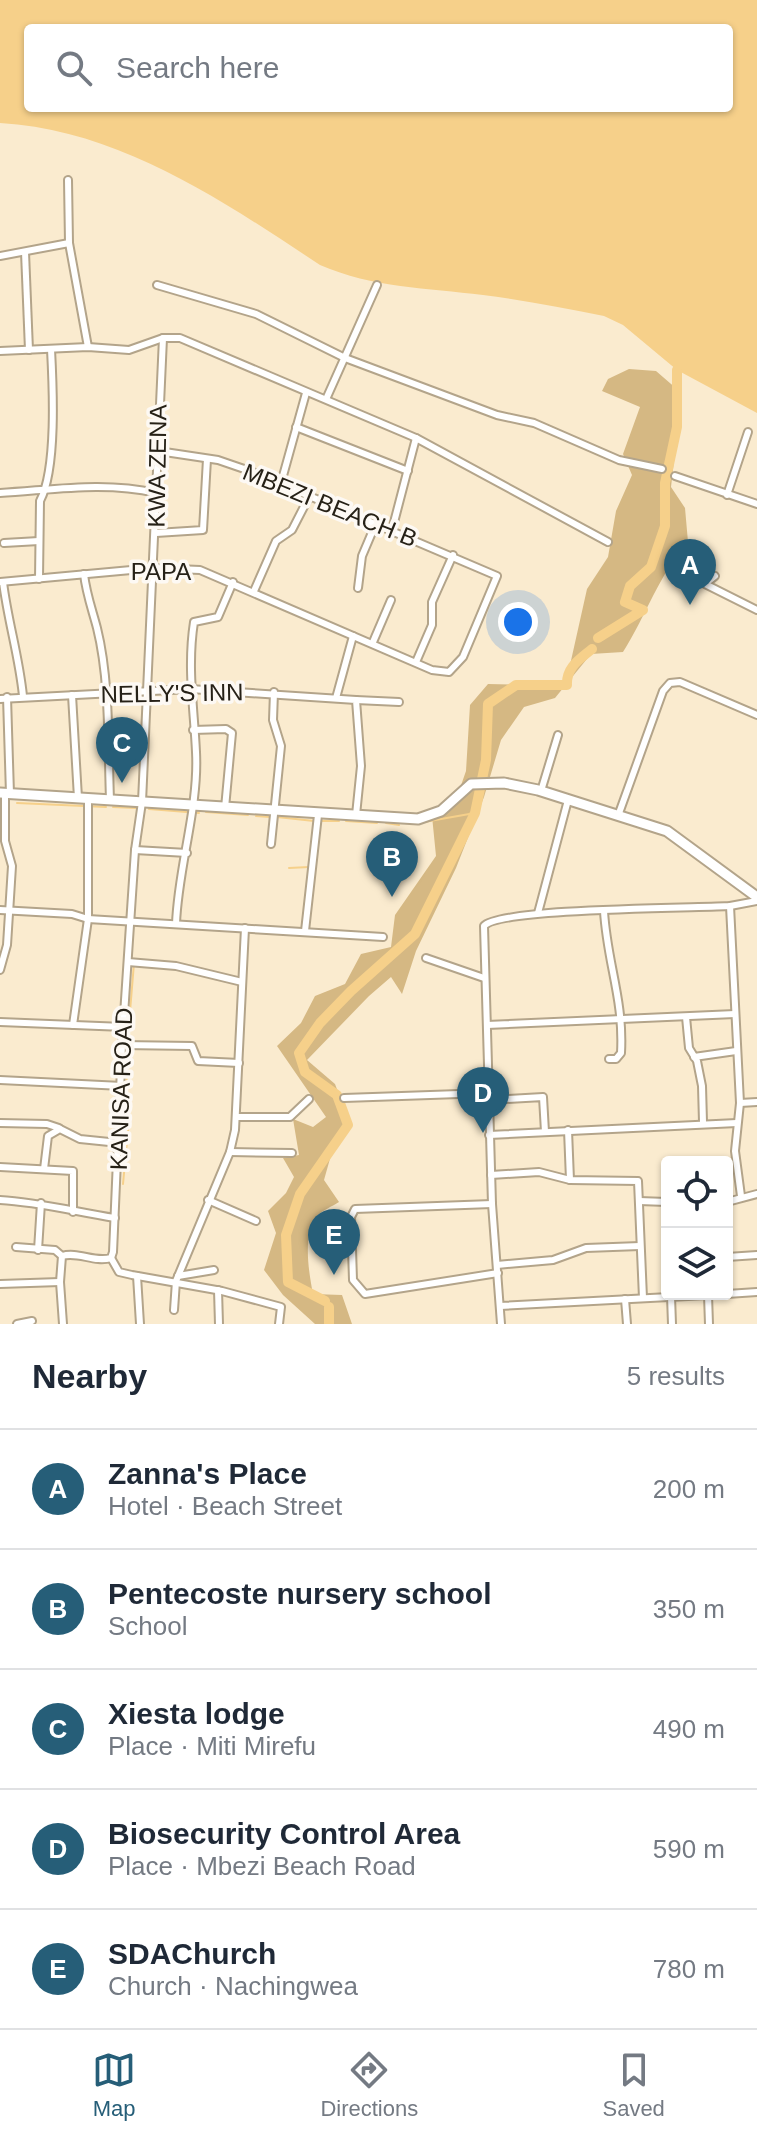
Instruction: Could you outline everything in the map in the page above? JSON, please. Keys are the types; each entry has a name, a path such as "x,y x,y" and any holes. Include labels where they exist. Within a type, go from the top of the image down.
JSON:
{"main road":[{"path":"5,793 418,819 433,815 471,784 490,782 541,791 655,826 678,837 757,899"}],"street":[{"path":"68,180 69,243 88,347"},
{"path":"0,256 69,243"},
{"path":"25,252 29,350"},
{"path":"157,285 256,314 345,358 497,415 534,423 619,460 662,469"},
{"path":"327,397 377,285"},
{"path":"0,351 88,347 129,350 163,338 180,338 306,393 327,397 416,438 608,542"},
{"name":"KWA ZENA","path":"142,802 163,338"},
{"path":"39,579 40,501 46,490 54,423 51,349"},
{"path":"281,483 306,393"},
{"path":"296,427 408,471"},
{"path":"727,495 748,432"},
{"path":"392,530 416,438"},
{"name":"MBEZI BEACH B","path":"158,451 207,459 281,483 497,576"},
{"path":"156,533 203,530 207,459"},
{"path":"675,476 757,504"},
{"path":"0,493 121,486 156,493"},
{"path":"254,591 276,541 292,530 310,495"},
{"path":"358,588 362,556 376,523"},
{"path":"4,543 39,541"},
{"path":"416,662 432,625 432,602 453,555"},
{"name":"PAPA","path":"1,582 153,568 200,570 441,673 454,668 476,628 497,576"},
{"path":"84,574 89,609 97,627 110,800"},
{"path":"715,576 705,584 757,610"},
{"path":"1,582 9,631 19,652 23,696"},
{"path":"176,924 177,897 187,853 196,751 190,689 194,622 218,617 233,582"},
{"path":"373,642 391,600"},
{"path":"336,698 353,636"},
{"path":"618,816 663,691 670,683 680,682 757,715"},
{"name":"NELLY'S INN","path":"4,698 190,689 399,702"},
{"path":"271,844 281,746 273,720 274,692"},
{"path":"72,695 83,799 88,919 73,1025"},
{"path":"0,970 7,945 12,866 5,841 4,698"},
{"path":"356,700 361,766 356,817"},
{"path":"193,730 226,729 232,733 225,809"},
{"path":"541,791 558,735"},
{"path":"538,913 568,800"},
{"name":"KANISA ROAD","path":"111,1258 135,850 142,802"},
{"path":"305,931 318,815"},
{"path":"135,850 187,853"},
{"path":"501,1324 489,1135 483,931 487,922 538,913 730,906 757,899"},
{"path":"730,906 740,1103 735,1151 741,1196"},
{"path":"0,910 72,914 88,919 383,937"},
{"path":"604,911 606,945 622,1005 621,1053 616,1059 609,1059"},
{"path":"174,1310 177,1278 230,1152 236,1117 245,928"},
{"path":"426,958 484,978"},
{"path":"128,962 176,966 242,982"},
{"path":"487,1025 735,1014"},
{"path":"686,1017 689,1048 702,1086 703,1122"},
{"path":"0,1022 124,1027"},
{"path":"122,1045 190,1045 201,1062 239,1063"},
{"path":"694,1057 699,1053 736,1051"},
{"path":"0,1080 122,1086"},
{"path":"344,1098 543,1097 545,1132"},
{"path":"236,1117 290,1117 309,1099"},
{"path":"740,1103 757,1102"},
{"path":"489,1135 703,1122 737,1123"},
{"path":"0,1123 47,1124 80,1139 119,1143"},
{"path":"44,1169 48,1136 60,1129"},
{"path":"568,1130 570,1180"},
{"path":"230,1152 292,1153"},
{"path":"0,1167 75,1172 73,1212"},
{"path":"491,1175 539,1172 570,1180 636,1179 641,1185 643,1298"},
{"path":"733,1199 757,1194"},
{"path":"0,1200 41,1203 73,1212 115,1218"},
{"path":"208,1200 256,1221"},
{"path":"639,1201 661,1202"},
{"path":"38,1250 41,1203"},
{"path":"492,1204 353,1210 353,1280 365,1294 498,1273"},
{"path":"497,1265 553,1260 586,1248 640,1246"},
{"path":"16,1247 55,1250 62,1256"},
{"path":"62,1256 69,1254 100,1261 111,1258 119,1272 177,1278 281,1307 279,1324"},
{"path":"733,1257 757,1255"},
{"path":"62,1256 63,1324"},
{"path":"177,1278 214,1270"},
{"path":"137,1276 140,1324"},
{"path":"0,1284 60,1282"},
{"path":"218,1290 219,1324"},
{"path":"733,1294 757,1292"},
{"path":"500,1306 661,1297"},
{"path":"625,1299 627,1324"},
{"path":"671,1300 672,1324"},
{"path":"708,1300 709,1324"},
{"path":"17,1324 32,1321"}],"shaded area":[{"path":"0,0 757,0 757,413 677,370 623,325 604,316 514,299 380,283 340,273 320,265 246,217 169,173 87,139 44,128 0,123"},
{"path":"629,369 656,371 678,390 678,425 671,487 685,508 688,542 661,581 623,652 591,654 555,698 524,707 501,740 484,797 456,868 416,951 402,994 391,977 307,1060 335,1084 350,1124 333,1148 324,1180 339,1202 324,1210 312,1224 308,1254 313,1294 342,1295 352,1324 315,1324 283,1295 264,1270 276,1233 268,1211 286,1193 294,1177 283,1158 299,1155 293,1119 313,1127 326,1117 277,1046 301,1023 315,996 345,984 361,954 391,947 395,915 436,856 432,816 458,794 466,771 470,705 488,684 560,686 566,683 587,589 608,557 616,511 632,475 623,454 640,407 602,391 608,379"}],"waterway":[{"path":"598,638 643,610 625,602 630,586 651,567 665,526 665,483 677,427 677,370"},
{"path":"325,1301 288,1282 286,1235 300,1194 348,1125 337,1095 305,1072 299,1053 320,1023 351,991 415,934 475,813 486,760 488,704 516,685 567,685 571,668 592,649"},
{"path":"17,803 106,807"},
{"path":"113,807 136,808"},
{"path":"149,809 199,813"},
{"path":"206,812 248,815"},
{"path":"424,822 475,813"},
{"path":"256,816 270,817"},
{"path":"277,817 314,821 310,860"},
{"path":"321,821 339,821"},
{"path":"346,821 377,823"},
{"path":"386,823 399,825"},
{"path":"289,868 309,867"},
{"path":"123,1184 128,1130 126,1060 134,963"},
{"path":"329,1307 329,1324"}],"place":[{"name":"Zanna's Place","path":"690,605"},
{"name":"Xiesta lodge","path":"122,783"},
{"name":"Pentecoste nursery school","path":"392,897"},
{"name":"Biosecurity Control Area","path":"483,1133"},
{"name":"SDAChurch","path":"334,1275"}]}
